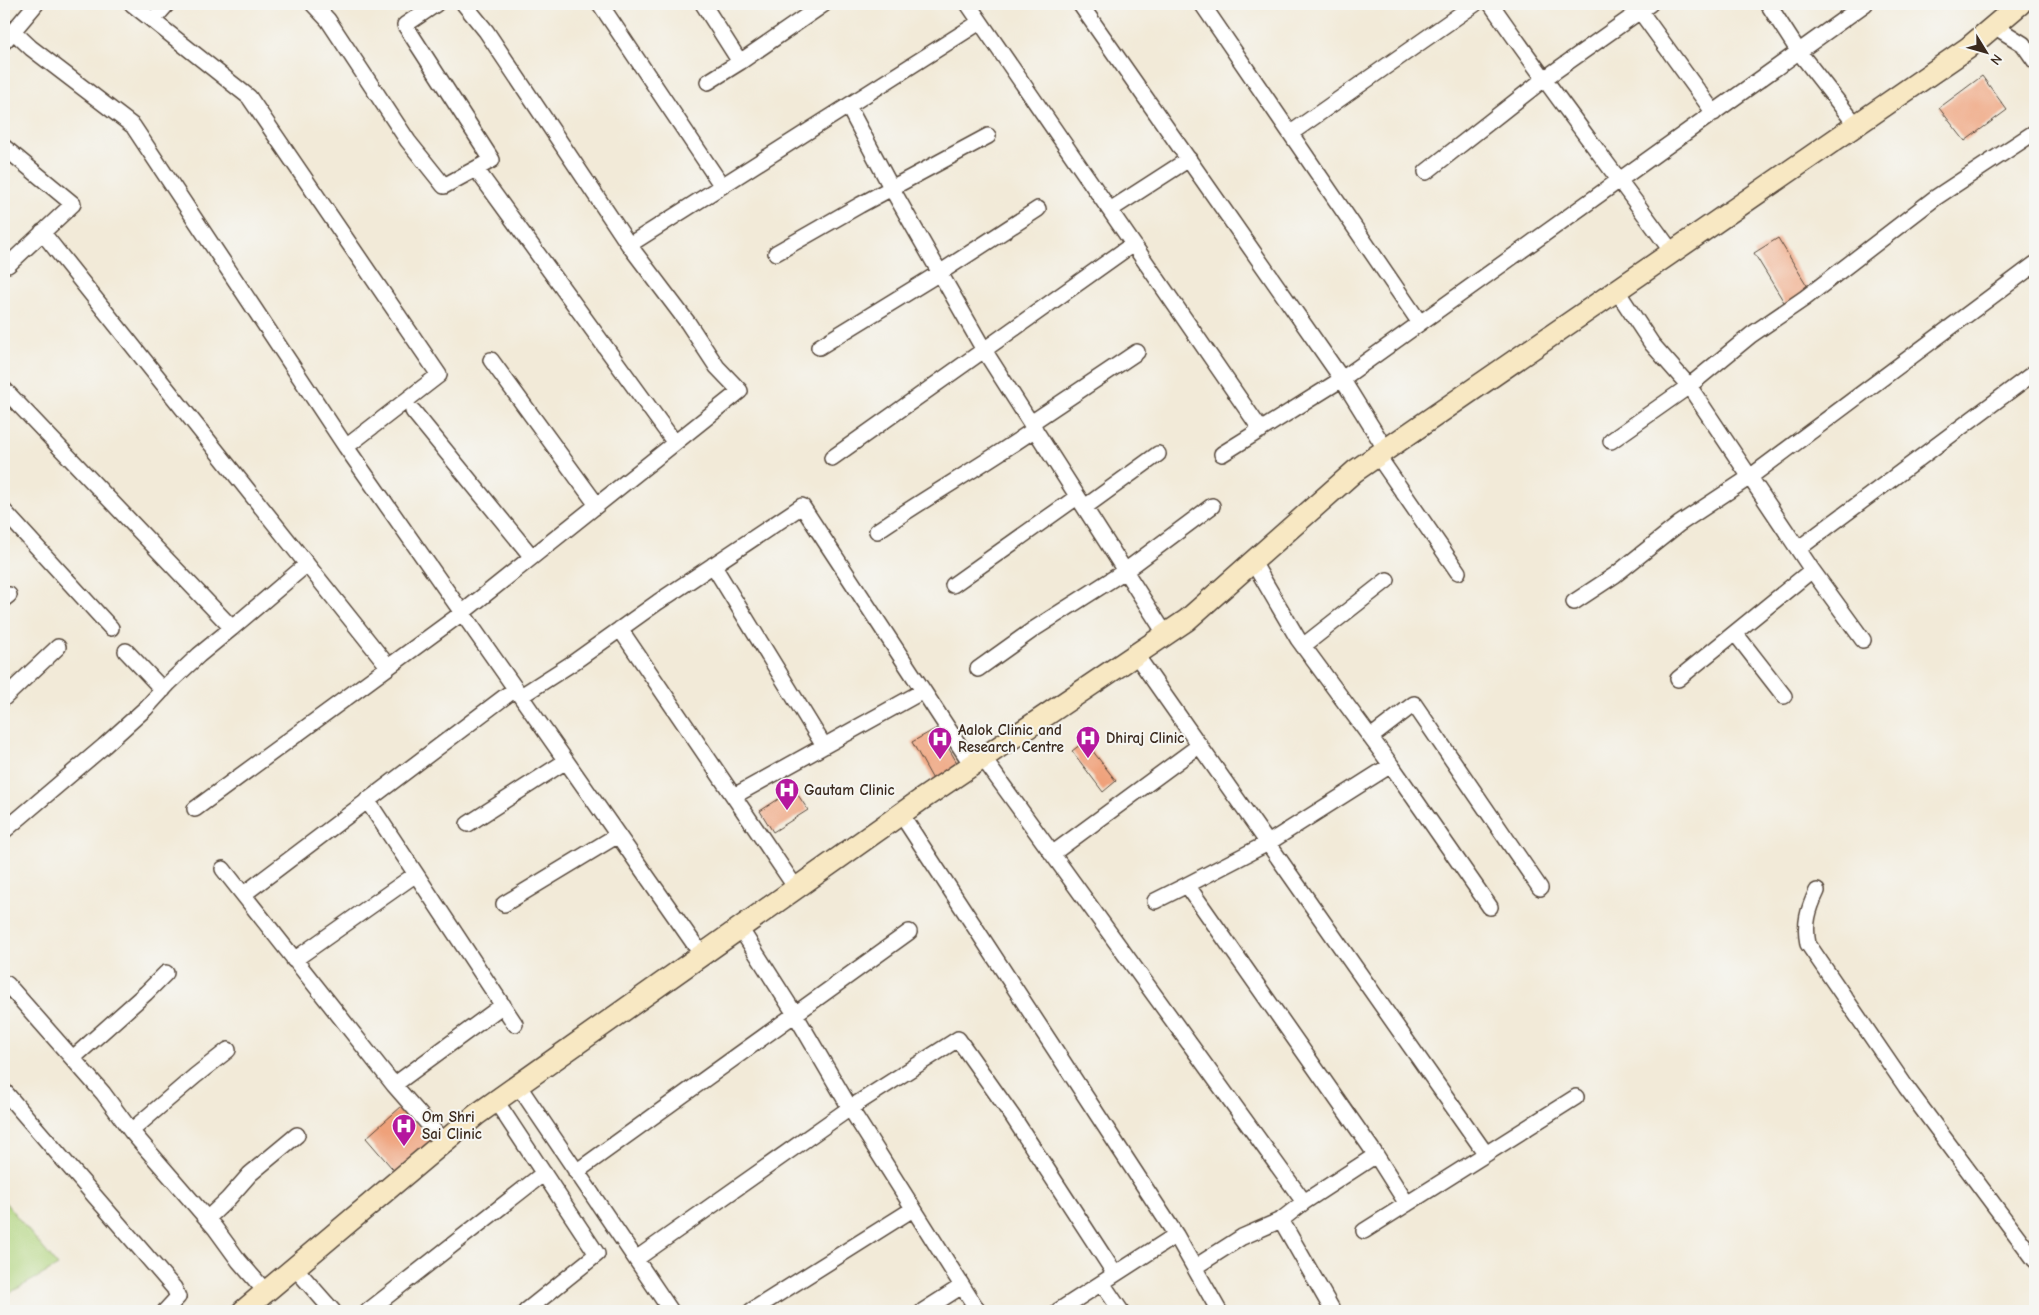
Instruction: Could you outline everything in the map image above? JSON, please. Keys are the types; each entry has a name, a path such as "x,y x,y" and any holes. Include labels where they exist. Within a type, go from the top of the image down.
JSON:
{"street":[{"path":"36,4 8,36 31,48 133,126 346,447 702,955"},
{"path":"132,4 154,19 249,97 439,374 346,447"},
{"path":"154,19 167,4"},
{"path":"313,4 328,20 408,141 444,186 492,160 405,25 436,4"},
{"path":"195,809 462,613 740,391 718,367 688,323 660,289 491,40 464,4"},
{"path":"600,4 722,186"},
{"path":"703,4 740,62"},
{"path":"708,82 824,4"},
{"path":"968,4 1261,430"},
{"path":"1080,4 1342,379 1382,453 1458,572"},
{"path":"1202,4 1420,323"},
{"path":"1290,133 1475,4"},
{"path":"1491,4 1585,136 1620,180 1672,252"},
{"path":"1768,4 1799,52 1856,125"},
{"path":"1222,454 1342,379 1865,4"},
{"path":"243,1311 444,1142 496,1101 901,814 1187,620 1355,471 1968,48 2020,4"},
{"path":"1426,172 1544,79 1645,7 1714,113"},
{"path":"629,245 980,22"},
{"path":"1994,26 2023,44 2035,61"},
{"path":"848,106 892,189 984,350 1166,635"},
{"path":"1611,441 1690,386 1750,335 1805,298 1936,198 2035,132"},
{"path":"776,253 988,136"},
{"path":"4,147 73,204 8,265 4,262"},
{"path":"1110,210 1189,159"},
{"path":"476,169 674,443"},
{"path":"819,347 941,272 1038,209"},
{"path":"42,232 388,666"},
{"path":"832,458 1133,244"},
{"path":"1574,602 1615,575 1679,524 1750,477 2035,264"},
{"path":"1617,290 1652,344 1690,386 1812,570 1863,640"},
{"path":"877,531 921,501 996,456 1033,426 1137,352"},
{"path":"491,360 597,505"},
{"path":"1798,549 2035,372"},
{"path":"4,389 232,628"},
{"path":"414,411 532,557"},
{"path":"953,585 1158,454"},
{"path":"244,894 367,800 518,692 620,629 802,506 923,691 1052,854 1304,1202"},
{"path":"978,669 1034,629 1126,572 1212,506"},
{"path":"4,511 111,628"},
{"path":"1252,562 1303,646 1371,737 1490,907"},
{"path":"4,831 104,746 146,708 199,655 307,564"},
{"path":"713,565 824,746"},
{"path":"1678,679 1812,570"},
{"path":"1303,646 1387,580"},
{"path":"620,629 796,888"},
{"path":"1735,633 1784,696"},
{"path":"4,698 58,647"},
{"path":"126,651 163,690"},
{"path":"1136,655 1486,1154"},
{"path":"734,796 923,691"},
{"path":"1371,737 1414,704 1540,888"},
{"path":"1052,854 1200,745"},
{"path":"468,824 566,761"},
{"path":"1155,901 1268,843 1391,765"},
{"path":"367,800 515,1024"},
{"path":"901,814 1176,1235 1219,1311"},
{"path":"504,904 618,835"},
{"path":"223,869 394,1085 444,1142"},
{"path":"294,960 416,874"},
{"path":"1187,885 1376,1155 1407,1204"},
{"path":"1817,892 1808,909 1805,930 1808,944 1906,1087 2035,1260"},
{"path":"740,928 795,1014 850,1108 978,1311"},
{"path":"576,1172 909,932"},
{"path":"73,1058 166,973"},
{"path":"4,987 7,984 104,1093 131,1131 207,1219 239,1261 266,1292"},
{"path":"394,1085 503,1006"},
{"path":"636,1259 850,1108 958,1039 1013,1117 1109,1279 1121,1311"},
{"path":"131,1131 228,1050"},
{"path":"518,1085 671,1311"},
{"path":"4,1090 174,1288 178,1297 165,1311"},
{"path":"1364,1231 1576,1097"},
{"path":"496,1101 597,1254 526,1311"},
{"path":"207,1219 250,1174 297,1135"},
{"path":"1194,1266 1242,1237 1281,1220 1304,1202 1376,1155"},
{"path":"368,1311 544,1173"},
{"path":"751,1311 913,1209"},
{"path":"1281,1220 1333,1311"},
{"path":"1058,1311 1176,1235"},
{"path":"295,1268 333,1311"},
{"path":"923,1311 962,1286"}],"green space":[{"path":"4,1201 58,1266 4,1296"}],"building":[{"path":"1982,76 2007,110 1965,141 1939,108"},
{"path":"1778,238 1811,292 1787,307 1754,253"},
{"path":"937,728 960,768 935,783 912,742"},
{"path":"1085,741 1116,781 1103,792 1072,751"},
{"path":"794,789 808,810 773,832 760,811"},
{"path":"402,1106 434,1143 398,1175 366,1138"}],"place":[{"name":"Dhiraj Clinic","path":"1088,759"},
{"name":"Aalok Clinic and Research Centre","path":"940,760"},
{"name":"Gautam Clinic","path":"787,811"},
{"name":"Om Shri Sai Clinic","path":"404,1147"}]}
